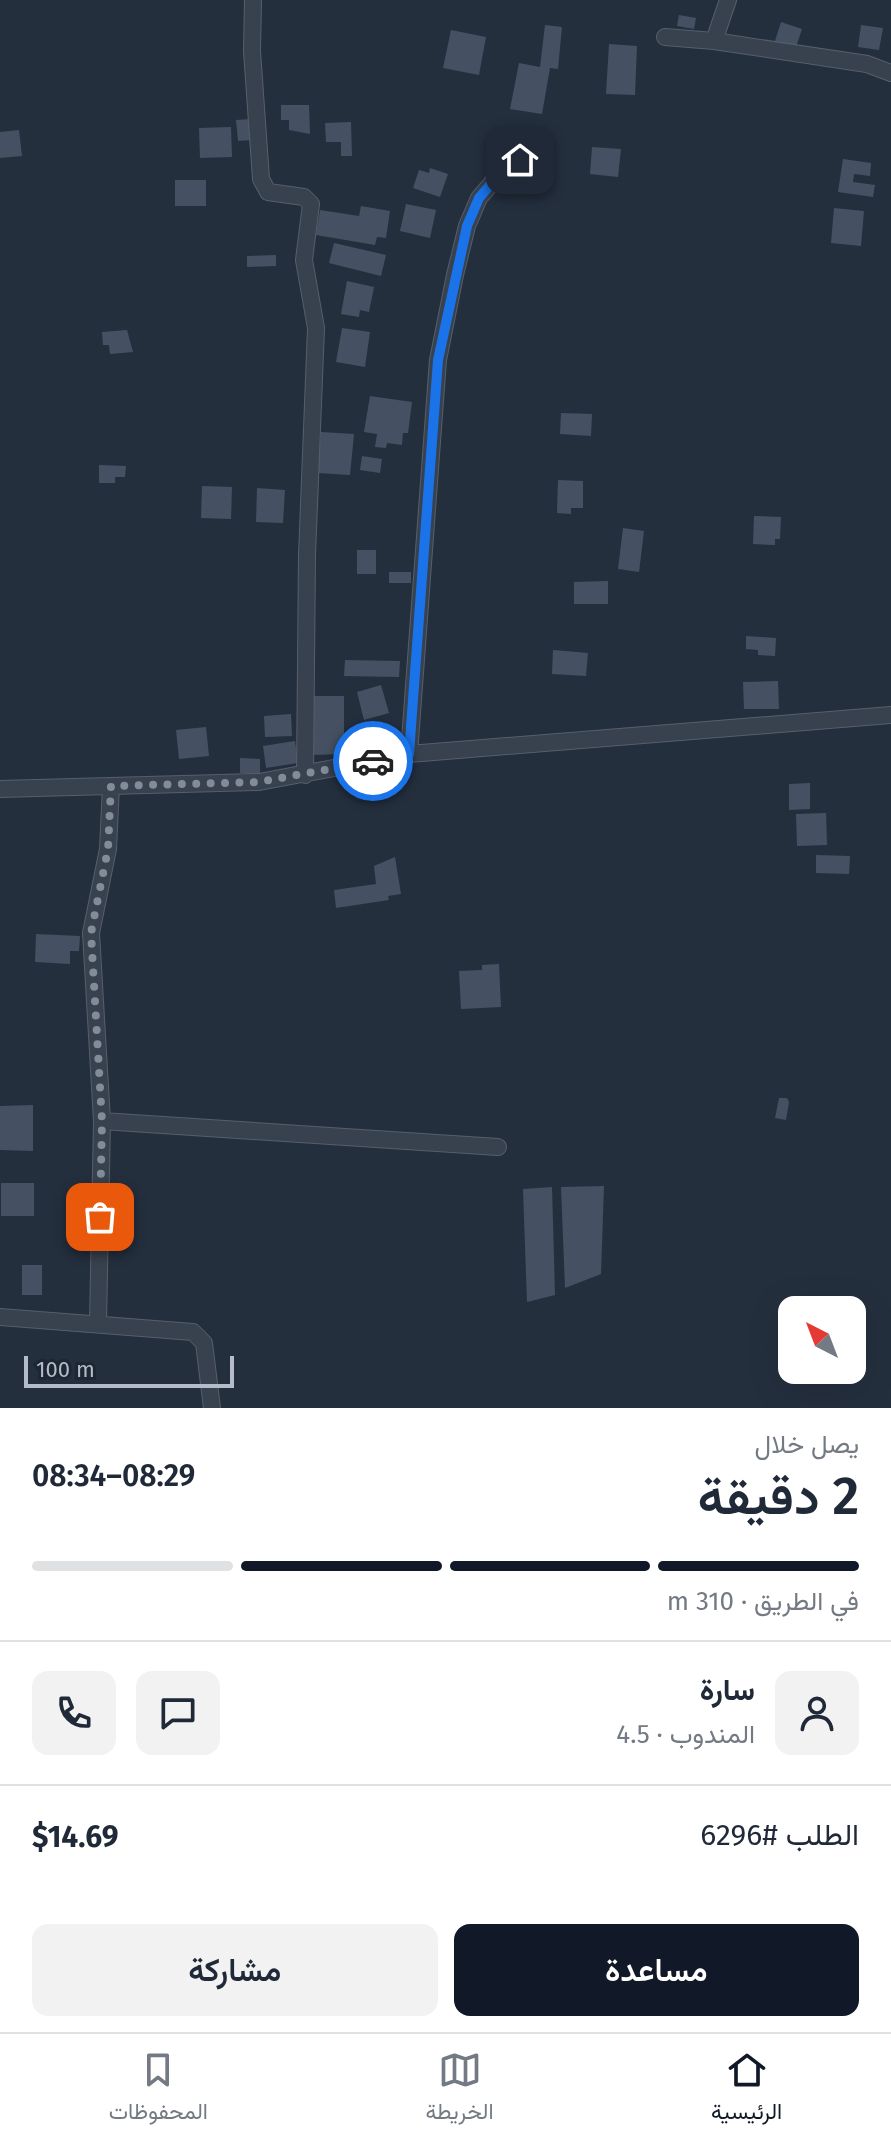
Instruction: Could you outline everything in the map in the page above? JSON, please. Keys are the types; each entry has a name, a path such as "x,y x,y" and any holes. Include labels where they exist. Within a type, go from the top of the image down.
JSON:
{"street":[{"path":"253,0 252,51 261,179 268,192 304,197 311,204 304,260 316,328 307,555 305,775"},
{"path":"714,41 728,0"},
{"path":"665,37 714,41 867,64 891,73"},
{"path":"409,754 438,360 455,275 467,226 479,198 503,170 520,160 541,158"},
{"path":"0,789 259,782 409,754 891,715"},
{"path":"98,1323 102,1121 91,933 108,849 111,786"},
{"path":"102,1121 498,1147"},
{"path":"0,1317 193,1332 204,1343 212,1408"}],"building":[{"path":"679,15 696,18 694,29 677,26"},
{"path":"781,22 802,29 796,47 775,41"},
{"path":"545,25 562,27 558,69 550,68 542,114 510,109 519,63 540,67"},
{"path":"861,25 883,28 879,50 858,47"},
{"path":"451,30 486,37 479,75 443,68"},
{"path":"609,44 637,46 635,95 606,94"},
{"path":"281,105 309,105 310,134 289,130 289,120 281,120"},
{"path":"251,119 252,140 238,141 236,120"},
{"path":"351,122 352,156 341,156 341,142 326,142 325,123"},
{"path":"231,127 232,157 200,158 199,128"},
{"path":"19,130 22,156 0,158 0,132"},
{"path":"592,147 621,149 618,177 590,174"},
{"path":"843,159 871,163 870,176 854,174 853,182 875,185 873,197 838,192"},
{"path":"430,168 448,174 440,197 413,188 419,170 429,173"},
{"path":"175,180 206,180 206,206 175,206"},
{"path":"406,204 436,210 430,238 400,231"},
{"path":"361,206 390,211 386,238 377,237 375,245 316,235 320,210 359,216"},
{"path":"834,208 864,211 861,246 831,243"},
{"path":"334,243 386,255 381,276 329,263"},
{"path":"276,255 276,266 247,267 247,256"},
{"path":"347,281 374,287 369,312 360,310 359,317 341,314"},
{"path":"342,328 370,332 365,367 336,362"},
{"path":"127,330 133,352 110,354 109,345 103,345 102,332"},
{"path":"370,396 412,402 408,433 403,433 402,445 387,443 386,448 375,447 377,434 364,432"},
{"path":"561,413 592,414 591,436 560,434"},
{"path":"321,432 354,434 350,475 318,473"},
{"path":"362,456 382,459 380,473 360,470"},
{"path":"99,465 126,466 125,477 115,477 115,483 99,483"},
{"path":"558,480 583,481 583,508 571,508 571,514 557,513"},
{"path":"202,486 232,487 231,519 201,518"},
{"path":"257,488 285,490 283,523 256,522"},
{"path":"754,516 781,517 780,539 775,539 775,545 753,544"},
{"path":"623,528 644,531 639,572 618,569"},
{"path":"357,550 376,550 376,574 357,574"},
{"path":"389,572 411,572 411,583 389,583"},
{"path":"608,581 608,604 574,604 574,582"},
{"path":"746,636 776,638 775,656 758,655 758,650 746,649"},
{"path":"553,650 588,653 586,676 552,674"},
{"path":"345,660 400,661 399,677 344,676"},
{"path":"778,681 779,709 744,709 743,682"},
{"path":"381,685 389,713 364,720 357,692"},
{"path":"311,696 344,696 344,754 311,755"},
{"path":"291,714 292,736 265,737 264,716"},
{"path":"206,727 209,756 179,759 176,730"},
{"path":"295,741 298,763 266,768 263,746"},
{"path":"240,758 260,759 260,774 240,773"},
{"path":"810,783 810,809 789,810 789,784"},
{"path":"826,813 827,845 797,846 796,814"},
{"path":"816,855 850,856 849,874 816,873"},
{"path":"395,857 401,894 388,896 389,900 336,908 334,890 376,884 374,866"},
{"path":"36,934 80,936 79,951 70,951 70,964 35,962"},
{"path":"499,964 501,1007 461,1009 459,971 482,970 482,965"},
{"path":"779,1098 787,1098 789,1102 786,1120 775,1118"},
{"path":"33,1105 33,1151 0,1150 0,1106"},
{"path":"1,1183 34,1183 34,1216 1,1216"},
{"path":"604,1186 601,1274 565,1288 561,1187"},
{"path":"552,1187 555,1295 527,1302 523,1189"},
{"path":"22,1265 42,1265 42,1295 22,1295"}],"way so far":[{"path":"100,1217 102,1121 91,933 95,900 108,849 111,786 259,782 373,761"}],"route":[{"path":"373,761 409,754 438,360 455,275 467,226 479,198 503,170 520,160"}]}
